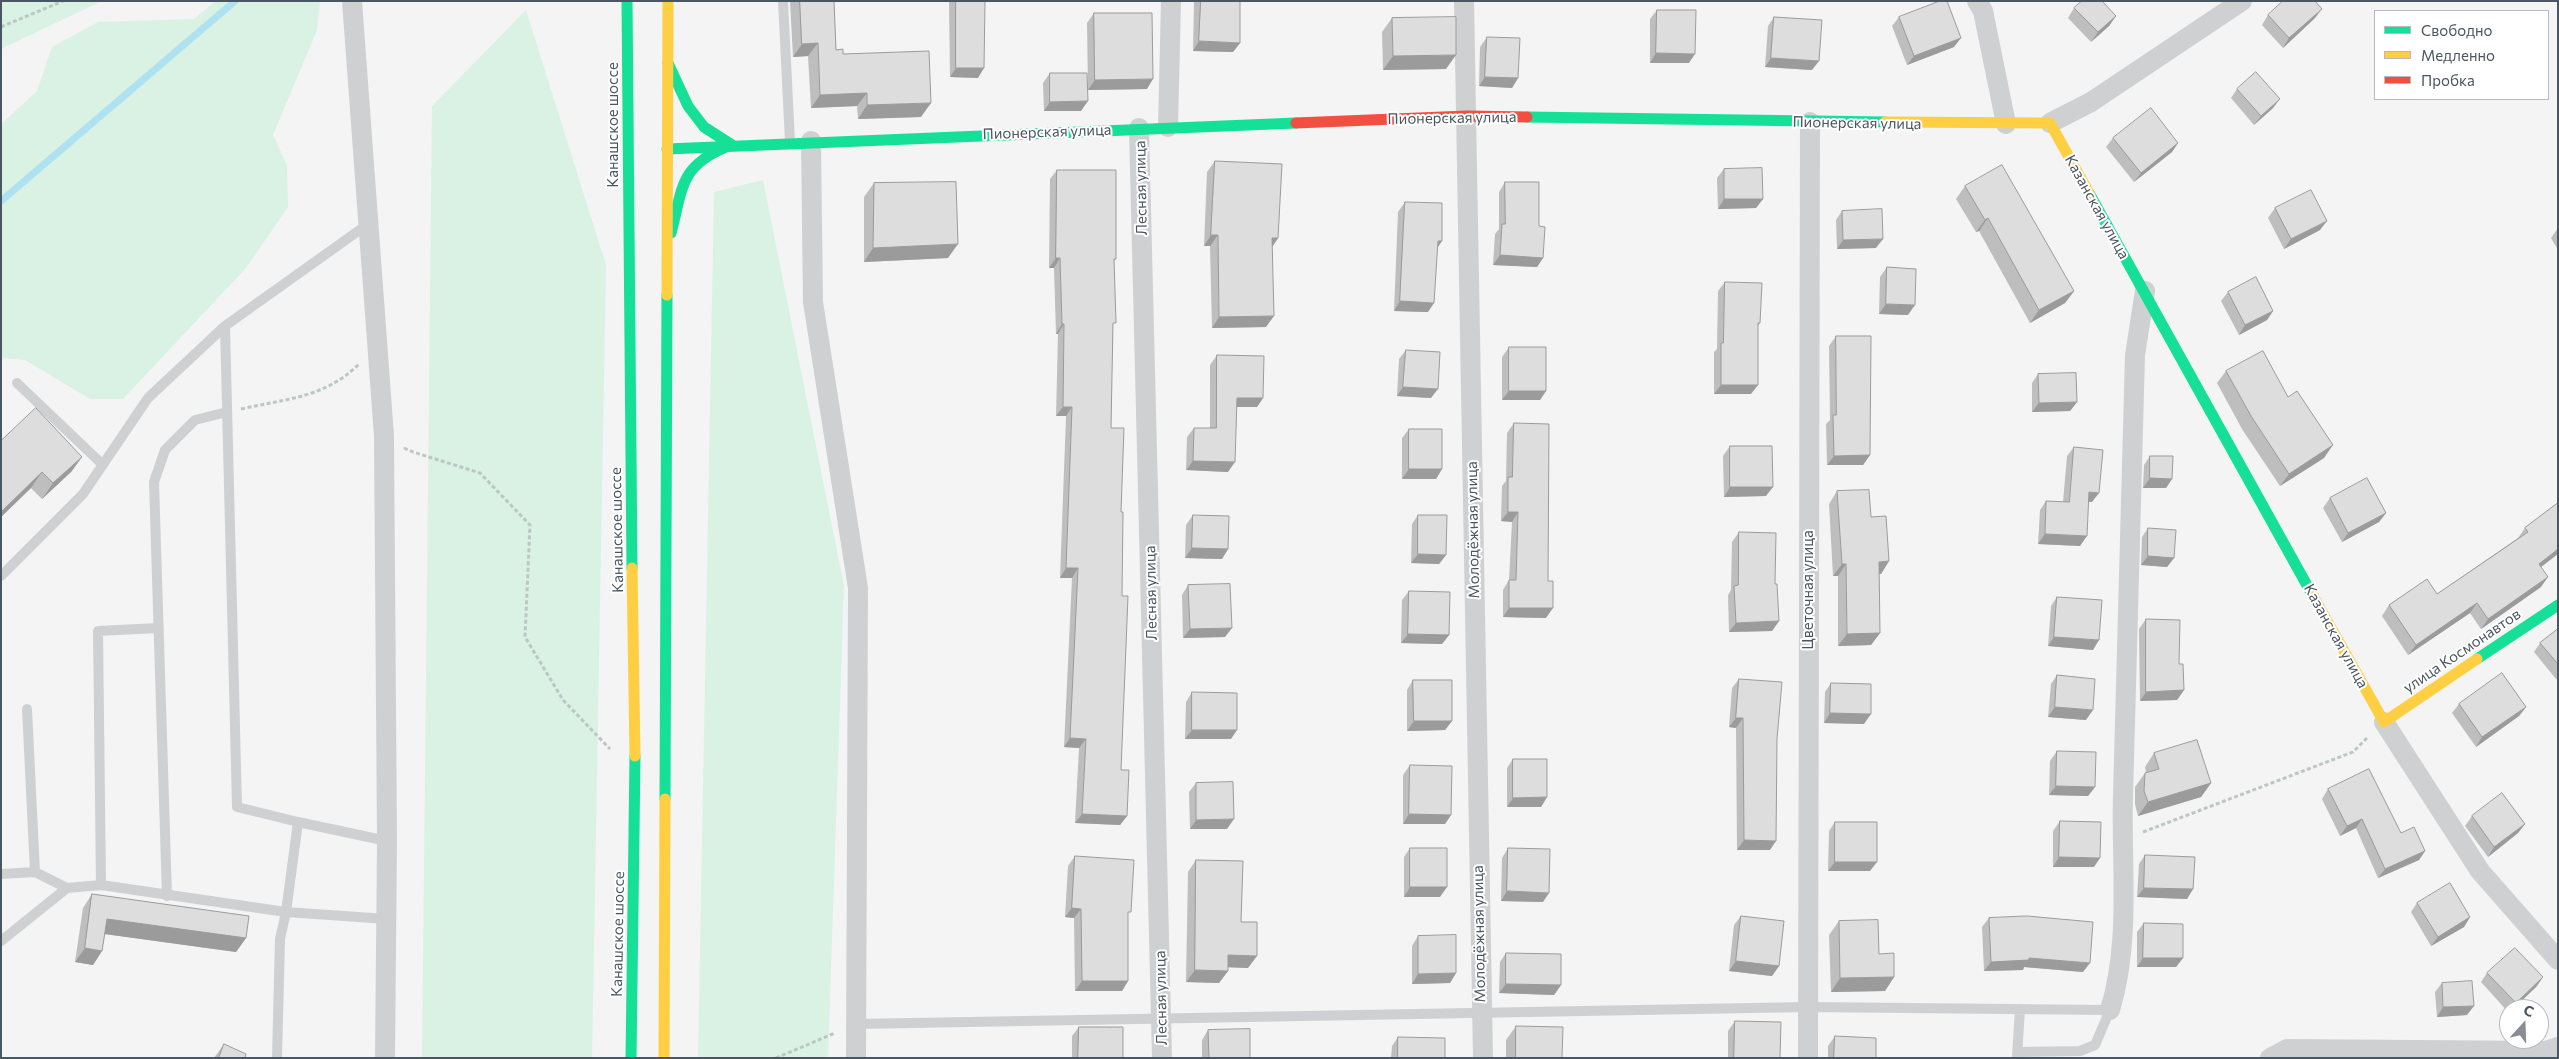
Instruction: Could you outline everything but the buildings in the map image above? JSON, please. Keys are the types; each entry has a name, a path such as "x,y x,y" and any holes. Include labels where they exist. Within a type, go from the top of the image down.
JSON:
{"street":[{"path":"352,1 384,436 387,841 385,1058"},
{"name":"Канашское шоссе","path":"628,1 627,150 635,776 631,1058"},
{"path":"664,1058 668,1"},
{"path":"1168,127 1170,1"},
{"name":"Молодёжная улица","path":"1464,1 1480,1014 1483,1058"},
{"path":"1977,1 1983,11 2006,124"},
{"name":"Пионерская улица","path":"627,150 811,141 1467,116 1810,122 2050,123 2091,102 2242,1"},
{"path":"668,63 688,106 704,127 732,145"},
{"name":"Цветочная улица","path":"1808,1058 1810,122"},
{"name":"Казанская улица","path":"2050,123 2384,722 2480,871 2558,960"},
{"name":"Лесная улица","path":"1139,128 1162,1058"},
{"path":"811,141 813,302 858,588 856,1058"},
{"path":"666,249 685,183 692,168 704,157 732,145"},
{"path":"2110,1010 2118,983 2124,924 2122,840 2135,355 2145,292"},
{"name":"улица Космонавтов","path":"2384,722 2558,605"},
{"path":"2270,1058 2287,1049 2546,1051 2558,1047"}],"lane":[{"path":"783,1 790,142"},
{"path":"1,576 83,494 148,398 225,326 368,224"},
{"path":"225,326 237,807 387,841"},
{"path":"17,383 103,465"},
{"path":"167,896 154,482 165,450 195,420 227,412"},
{"path":"101,885 98,631 158,628"},
{"path":"27,709 35,872"},
{"path":"277,1058 280,939 286,912 298,822"},
{"path":"1,874 35,872 67,888 101,885 286,912 387,919"},
{"path":"1,941 67,888"},
{"path":"856,1024 1807,1007 2110,1010 2095,1046 2080,1051 2018,1055 2020,1010"}],"path":[{"path":"1,27 64,1"},
{"path":"227,412 323,391 348,375 377,346"},
{"path":"384,436 413,452 480,473 530,525 525,637 563,700 635,776"},
{"path":"2122,840 2353,752 2384,722"},
{"path":"776,1058 856,1024"}],"green space":[{"path":"1,1 102,1 1,49"},
{"path":"215,1 320,1 317,30 273,135 287,165 288,207 246,268 123,399 90,399 25,360 1,358 1,124 37,91 52,47 98,22 194,19"},
{"path":"526,10 606,265 592,1058 422,1058 432,106"},
{"path":"763,180 844,586 828,1058 698,1058 714,192"}],"waterway":[{"path":"1,201 235,1"}],"traffic: fast":[{"path":"627,1 632,568"},
{"path":"668,63 688,106 704,127 732,145"},
{"path":"1527,117 1885,122"},
{"path":"667,149 1296,123"},
{"path":"671,233 681,191 691,171 699,163 726,147"},
{"path":"2089,193 2313,596"},
{"path":"665,799 667,295"},
{"path":"2477,659 2558,605"},
{"path":"631,1058 635,756"}],"traffic: slow":[{"path":"667,295 668,1"},
{"path":"1885,122 2050,123 2089,193"},
{"path":"632,568 635,756"},
{"path":"2313,596 2384,722 2477,659"},
{"path":"664,1058 665,799"}],"traffic: jam":[{"path":"1296,123 1467,116 1527,117"}]}
